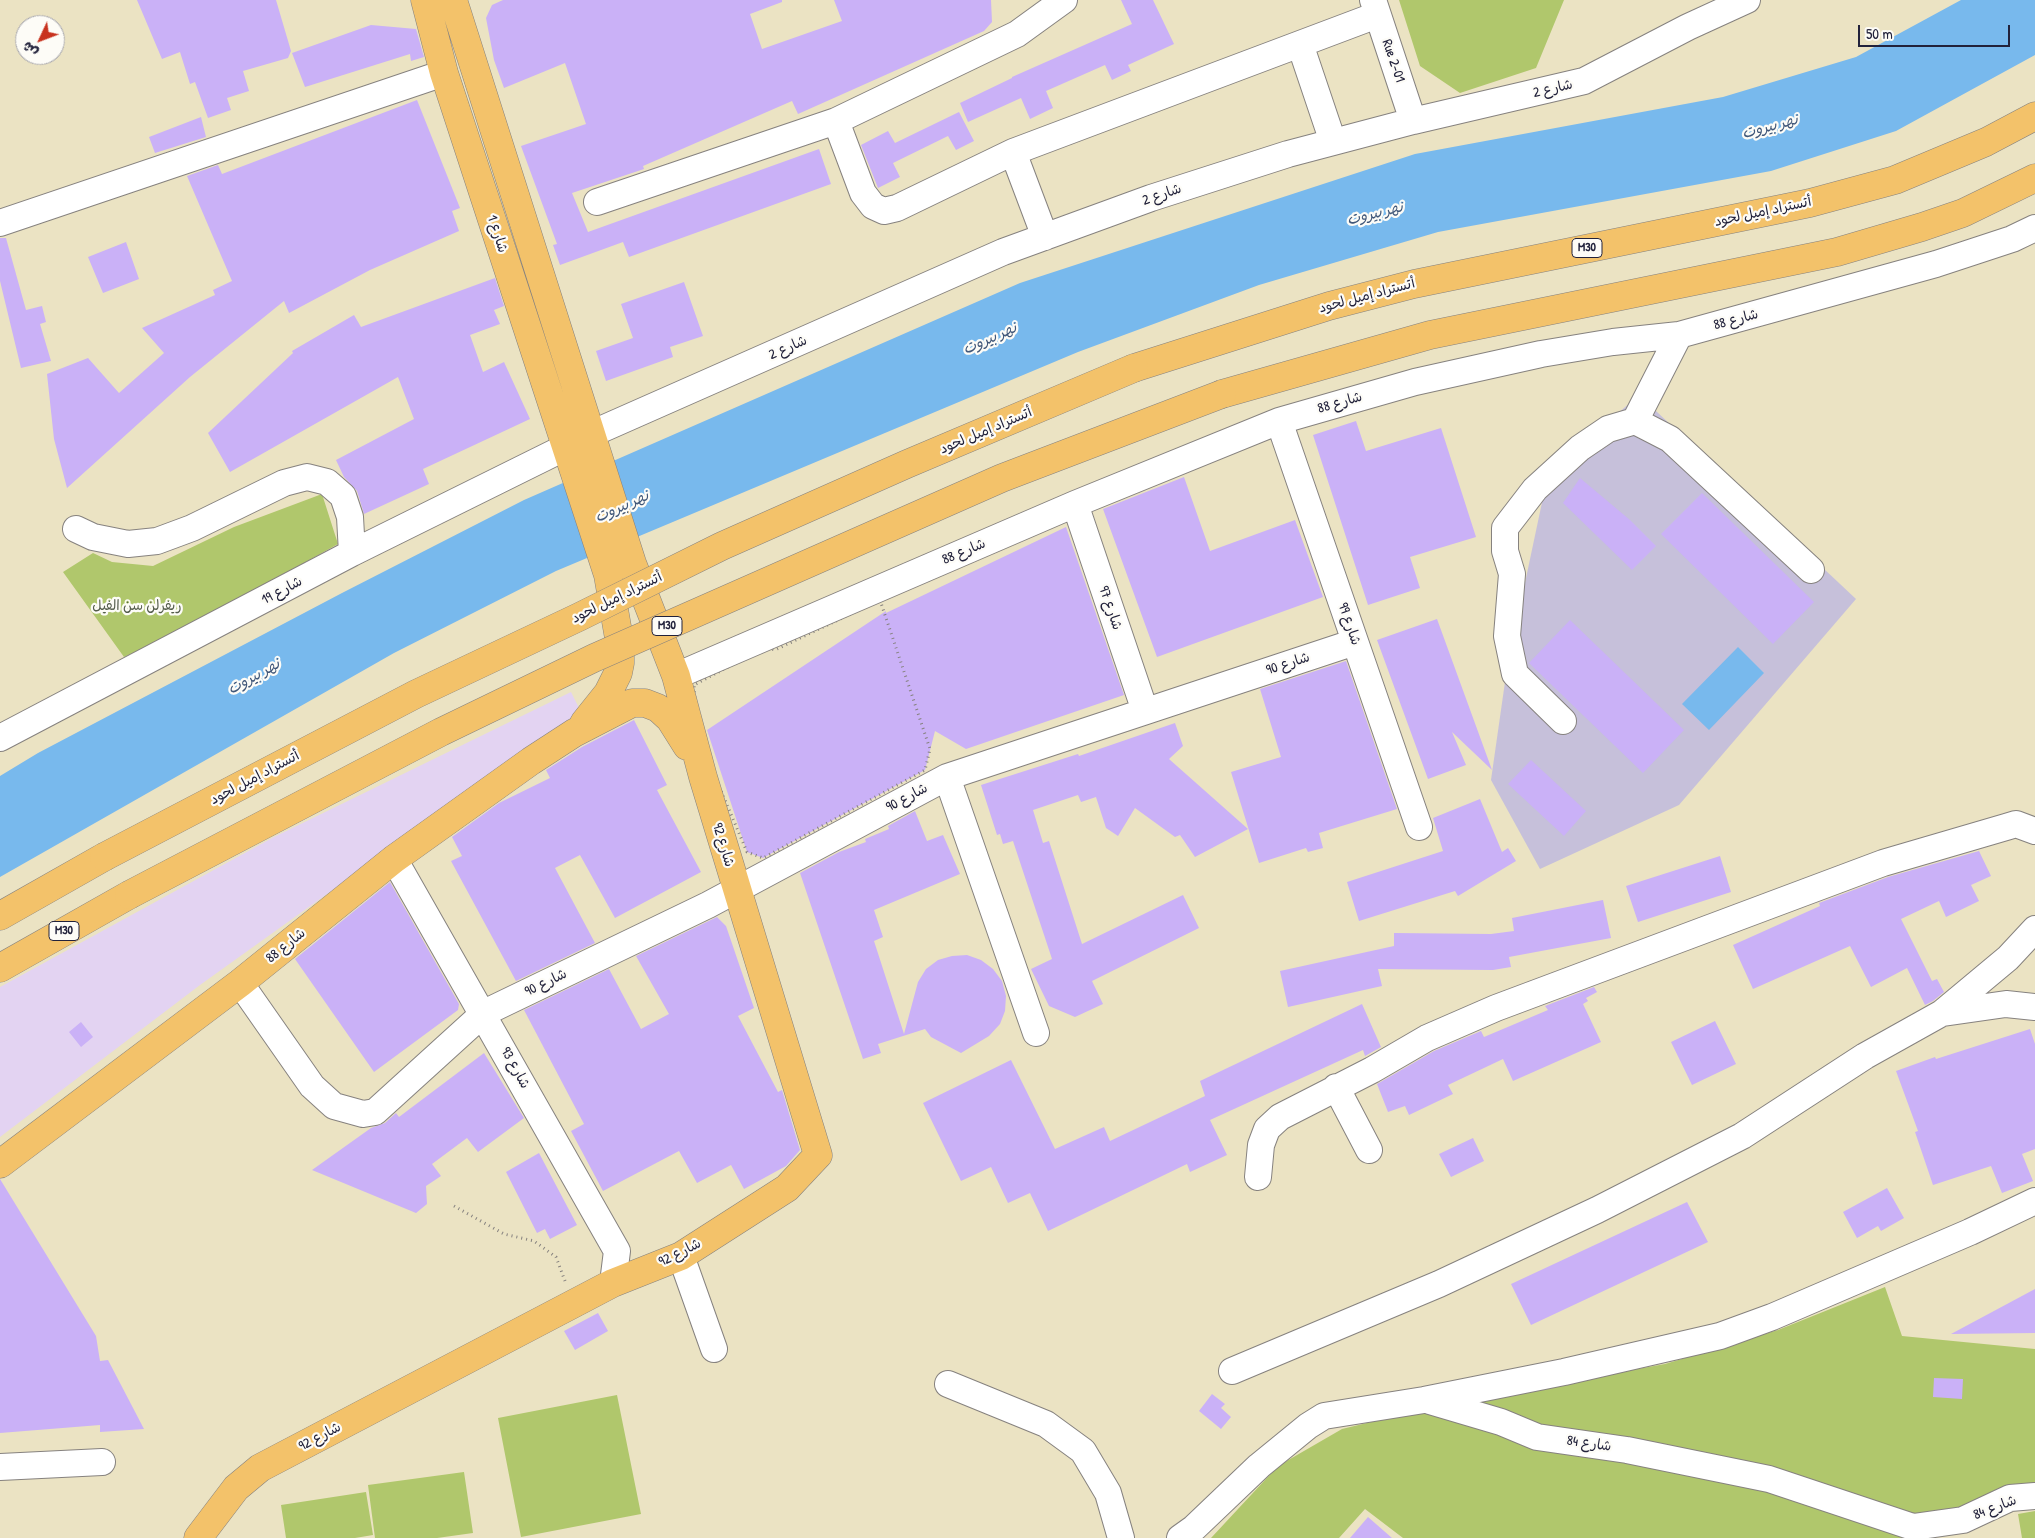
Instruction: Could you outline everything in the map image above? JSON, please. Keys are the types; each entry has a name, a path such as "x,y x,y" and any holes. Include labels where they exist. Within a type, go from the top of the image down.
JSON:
{"main road":[{"name":"شارع 1","path":"425,0 444,73 569,457 620,569"},
{"path":"453,0 595,443 620,569 621,653 618,673 599,706 574,733"},
{"name":"أتستراد إميل لحود","path":"0,916 104,857 416,694 579,618 722,546 906,464 1134,368 1329,306 1414,284 1810,203 1895,180 1986,142 2035,116"},
{"name":"M30","path":"0,968 129,895 441,732 594,658 1002,478 1222,394 1430,335 1837,252 1922,228 1964,213 2035,178"},
{"path":"620,569 676,676 702,777"},
{"path":"574,733 632,703 645,703 658,708 670,719 683,737 702,777"},
{"name":"شارع 88","path":"0,1164 240,983 394,859 531,761 574,733"},
{"name":"شارع 92","path":"198,1538 236,1488 260,1468 613,1283 681,1256 787,1188 818,1155 702,777"}],"street":[{"path":"597,202 836,121 1017,34 1064,0"},
{"name":"شارع 2","path":"595,443 1003,252 1150,198 1288,154 1413,121 1584,82 1688,27 1747,0"},
{"path":"836,121 863,193 873,206 884,211 897,208 1013,152 1300,44 1375,8"},
{"name":"Rue 2-01","path":"1375,8 1413,121"},
{"path":"1300,44 1332,142"},
{"path":"0,223 444,73"},
{"path":"1013,152 1045,237"},
{"name":"شارع 88","path":"676,676 1075,504 1279,421 1415,382 1541,354 1613,342 1679,335 1936,264 2012,239 2035,228"},
{"path":"1635,421 1679,335"},
{"name":"شارع 99","path":"1279,421 1419,827"},
{"path":"1563,721 1515,674 1508,636 1512,574 1506,551 1505,528 1535,489 1580,448 1608,429 1635,421 1670,439 1811,570"},
{"name":"شارع 19","path":"0,738 352,554 569,457"},
{"path":"76,529 93,537 128,544 157,541 192,528 284,483 307,477 327,482 342,496 350,517 352,554"},
{"name":"شارع 97","path":"1075,504 1145,711"},
{"name":"شارع 90","path":"240,983 312,1086 334,1106 363,1114 375,1112 484,1013 699,909 948,777 1354,642"},
{"path":"948,777 1036,1033"},
{"path":"1258,1177 1261,1145 1267,1129 1280,1117 1372,1070 1427,1038 1496,1008 1883,863 2006,826 2016,824 2035,831"},
{"name":"شارع 93","path":"394,859 484,1013 617,1251 613,1283"},
{"path":"1232,1371 1439,1284 1597,1210 1742,1136 1866,1056 1942,1013 2008,958 2035,929"},
{"path":"1942,1013 2006,1004 2035,1007"},
{"path":"1336,1087 1369,1150"},
{"path":"1424,1400 1564,1372 1720,1336 1772,1318 1961,1236 2035,1201"},
{"path":"681,1256 714,1349"},
{"path":"948,1384 1046,1424 1083,1451 1108,1493 1121,1538"},
{"name":"شارع 84","path":"1180,1538 1194,1528 1259,1466 1308,1426 1324,1416 1424,1400 1501,1422 1537,1437 1626,1450 1769,1479 1924,1532 1963,1520 2010,1498 2035,1496"},
{"path":"0,1467 102,1462"}],"path":[{"path":"880,600 886,611 930,749 925,770 763,858 747,852 697,734 694,685 758,651 768,648 775,650 880,600"},
{"path":"454,1206 504,1234 534,1241 556,1257 565,1279 563,1309"}],"shaded area":[{"path":"1639,395 1856,599 1679,805 1540,869 1491,780 1507,668 1548,474"},
{"path":"571,692 581,712 200,985 0,1137 0,987 274,837"}],"green space":[{"path":"1399,0 1564,0 1536,68 1460,93 1420,66"},
{"name":"ريفرلن سن الفيل","path":"322,494 338,544 193,625 124,657 63,572 93,553 112,562 153,566 234,527"},
{"path":"1885,1287 1902,1336 2035,1349 2035,1484 1937,1519 1930,1538 1403,1538 1365,1509 1339,1538 1211,1538 1278,1466 1342,1429 1454,1402 1665,1364 1778,1330"},
{"path":"617,1395 641,1514 521,1537 498,1418"},
{"path":"464,1472 473,1533 437,1538 375,1538 368,1485"},
{"path":"366,1492 373,1535 355,1538 286,1538 281,1505"},
{"path":"2035,1511 2035,1538 2022,1538 2018,1514"}],"water":[{"name":"نهر بيروت","path":"1961,0 2035,0 2035,55 1896,131 1771,171 1438,232 1259,285 1078,352 556,571 394,653 0,877 0,776 38,753 342,593 524,500 1020,283 1415,154 1723,97 1856,57"},
{"path":"1738,647 1764,673 1709,730 1682,704"}],"building":[{"path":"137,0 276,0 291,51 288,58 243,71 249,91 227,98 231,110 208,118 195,82 190,84 180,52 162,59"},
{"path":"503,0 782,0 782,2 750,14 762,49 842,21 834,0 991,0 992,22 984,31 798,114 792,101 643,166 644,169 572,193 588,232 819,149 831,184 629,257 623,242 560,265 553,245 557,244 521,146 586,124 565,63 504,88 494,60 486,18 492,5"},
{"path":"1121,0 1153,0 1174,44 1128,65 1131,71 1112,80 1105,65 1046,91 1053,108 1030,119 1021,98 968,122 960,103 1012,77 1132,24"},
{"path":"371,25 416,29 424,57 411,61 410,54 305,87 292,53"},
{"path":"417,100 460,208 452,211 459,231 370,270 289,313 284,301 190,377 67,488 54,439 47,374 88,358 119,393 164,353 142,328 215,295 213,290 232,281 187,176 218,165 222,174"},
{"path":"959,112 974,141 956,150 948,136 893,163 900,177 878,188 861,145 888,131 895,143"},
{"path":"201,117 206,137 155,153 149,137"},
{"path":"0,238 6,238 26,310 42,306 46,322 40,324 51,361 21,368 0,281"},
{"path":"126,242 139,279 103,293 88,257"},
{"path":"495,278 504,306 494,310 500,324 470,335 483,372 504,362 530,419 423,469 429,484 364,514 357,491 344,477 336,460 414,419 398,377 230,472 208,433 293,353 292,351 354,315 361,327"},
{"path":"684,282 703,336 670,347 673,357 606,381 596,351 633,338 621,304"},
{"path":"1356,421 1366,451 1441,428 1476,537 1410,557 1420,588 1368,605 1313,435"},
{"path":"1184,477 1210,551 1295,520 1323,597 1157,657 1103,509"},
{"path":"1580,478 1630,520 1656,546 1632,570 1563,503"},
{"path":"1702,493 1814,602 1773,644 1661,534"},
{"path":"1066,527 1124,695 966,749 935,731 925,770 763,858 747,852 707,730 886,611 886,613"},
{"path":"1437,619 1492,770 1452,732 1466,765 1428,779 1377,640"},
{"path":"1570,620 1684,730 1643,773 1529,663"},
{"path":"1346,661 1397,809 1319,833 1323,848 1308,852 1306,848 1259,863 1231,772 1281,757 1260,689"},
{"path":"634,720 667,785 657,790 701,872 615,918 580,855 555,868 595,943 516,981 451,861 462,856 452,837 499,803 550,778 546,770 582,747"},
{"path":"1175,723 1183,746 1169,759 1248,829 1195,857 1180,835 1175,837 1135,808 1118,836 1106,828 1096,797 1081,802 1078,795 1033,810 1043,843 1049,841 1082,944 1183,895 1199,928 1092,981 1103,1004 1075,1017 1049,1006 1031,969 1052,959 1013,841 1003,844 1000,834 997,835 981,785 1078,754 1079,756"},
{"path":"1531,760 1586,811 1564,836 1508,784"},
{"path":"1480,799 1502,852 1508,848 1516,861 1458,896 1455,891 1359,921 1347,882 1443,851 1433,818"},
{"path":"915,811 927,841 943,835 960,874 874,910 883,937 874,941 904,1034 918,982 926,969 938,960 952,956 967,955 981,960 993,969 1002,981 1006,996 1005,1011 1000,1024 989,1036 961,1053 931,1037 925,1029 878,1044 881,1053 863,1059 800,873 839,852 866,842 865,839 889,829 888,826"},
{"path":"1979,851 1991,876 1971,885 1979,901 1946,917 1939,901 1901,919 1932,981 1937,979 1944,992 1933,1001 1925,1005 1907,968 1871,987 1850,946 1753,989 1733,945 1820,906 1819,903 1888,877"},
{"path":"1720,856 1731,892 1638,922 1626,886"},
{"path":"390,882 459,1004 458,1010 374,1072 295,959"},
{"path":"1603,900 1611,938 1509,957 1511,967 1493,970 1378,969 1382,986 1288,1007 1280,971 1394,946 1394,933 1491,934 1514,931 1512,918"},
{"path":"717,917 726,926 754,1008 738,1016 778,1092 782,1090 800,1150 786,1166 744,1189 731,1165 697,1183 679,1151 603,1191 571,1131 584,1124 524,1010 609,969 641,1029 669,1014 636,956"},
{"path":"1594,987 1597,992 1586,998 1588,1001 1583,1004 1601,1042 1513,1081 1503,1059 1448,1085 1453,1094 1409,1115 1405,1106 1388,1112 1377,1084 1434,1051 1481,1031 1484,1037 1548,1010 1545,1006"},
{"path":"1362,1004 1381,1047 1365,1056 1363,1050 1210,1120 1227,1155 1190,1172 1187,1164 1048,1231 1030,1193 1008,1203 991,1167 961,1181 923,1103 1011,1060 1055,1149 1104,1127 1110,1141 1205,1096 1200,1081"},
{"path":"1715,1021 1736,1064 1692,1085 1671,1042"},
{"path":"81,1022 93,1037 81,1047 69,1032"},
{"path":"2030,1029 2035,1044 2035,1149 2022,1154 2033,1181 2002,1193 1991,1166 1933,1185 1915,1132 1918,1131 1896,1071 1935,1057 1936,1059"},
{"path":"484,1053 524,1118 478,1152 467,1138 432,1164 441,1176 426,1186 427,1204 416,1213 312,1170 371,1128 385,1123 396,1113 399,1117"},
{"path":"1473,1138 1484,1161 1451,1177 1439,1154"},
{"path":"539,1153 577,1225 550,1239 545,1229 537,1233 506,1172"},
{"path":"0,1179 96,1336 100,1361 108,1360 144,1429 100,1432 100,1425 0,1433"},
{"path":"1887,1188 1904,1218 1881,1231 1878,1226 1857,1238 1843,1212"},
{"path":"1687,1202 1708,1242 1531,1325 1511,1284"},
{"path":"2035,1289 2035,1333 1951,1334"},
{"path":"598,1313 608,1331 575,1350 564,1331"},
{"path":"1934,1378 1963,1379 1962,1399 1933,1397"},
{"path":"1212,1394 1225,1404 1221,1408 1231,1417 1221,1429 1199,1411"},
{"path":"1368,1517 1392,1538 1350,1538"}]}
